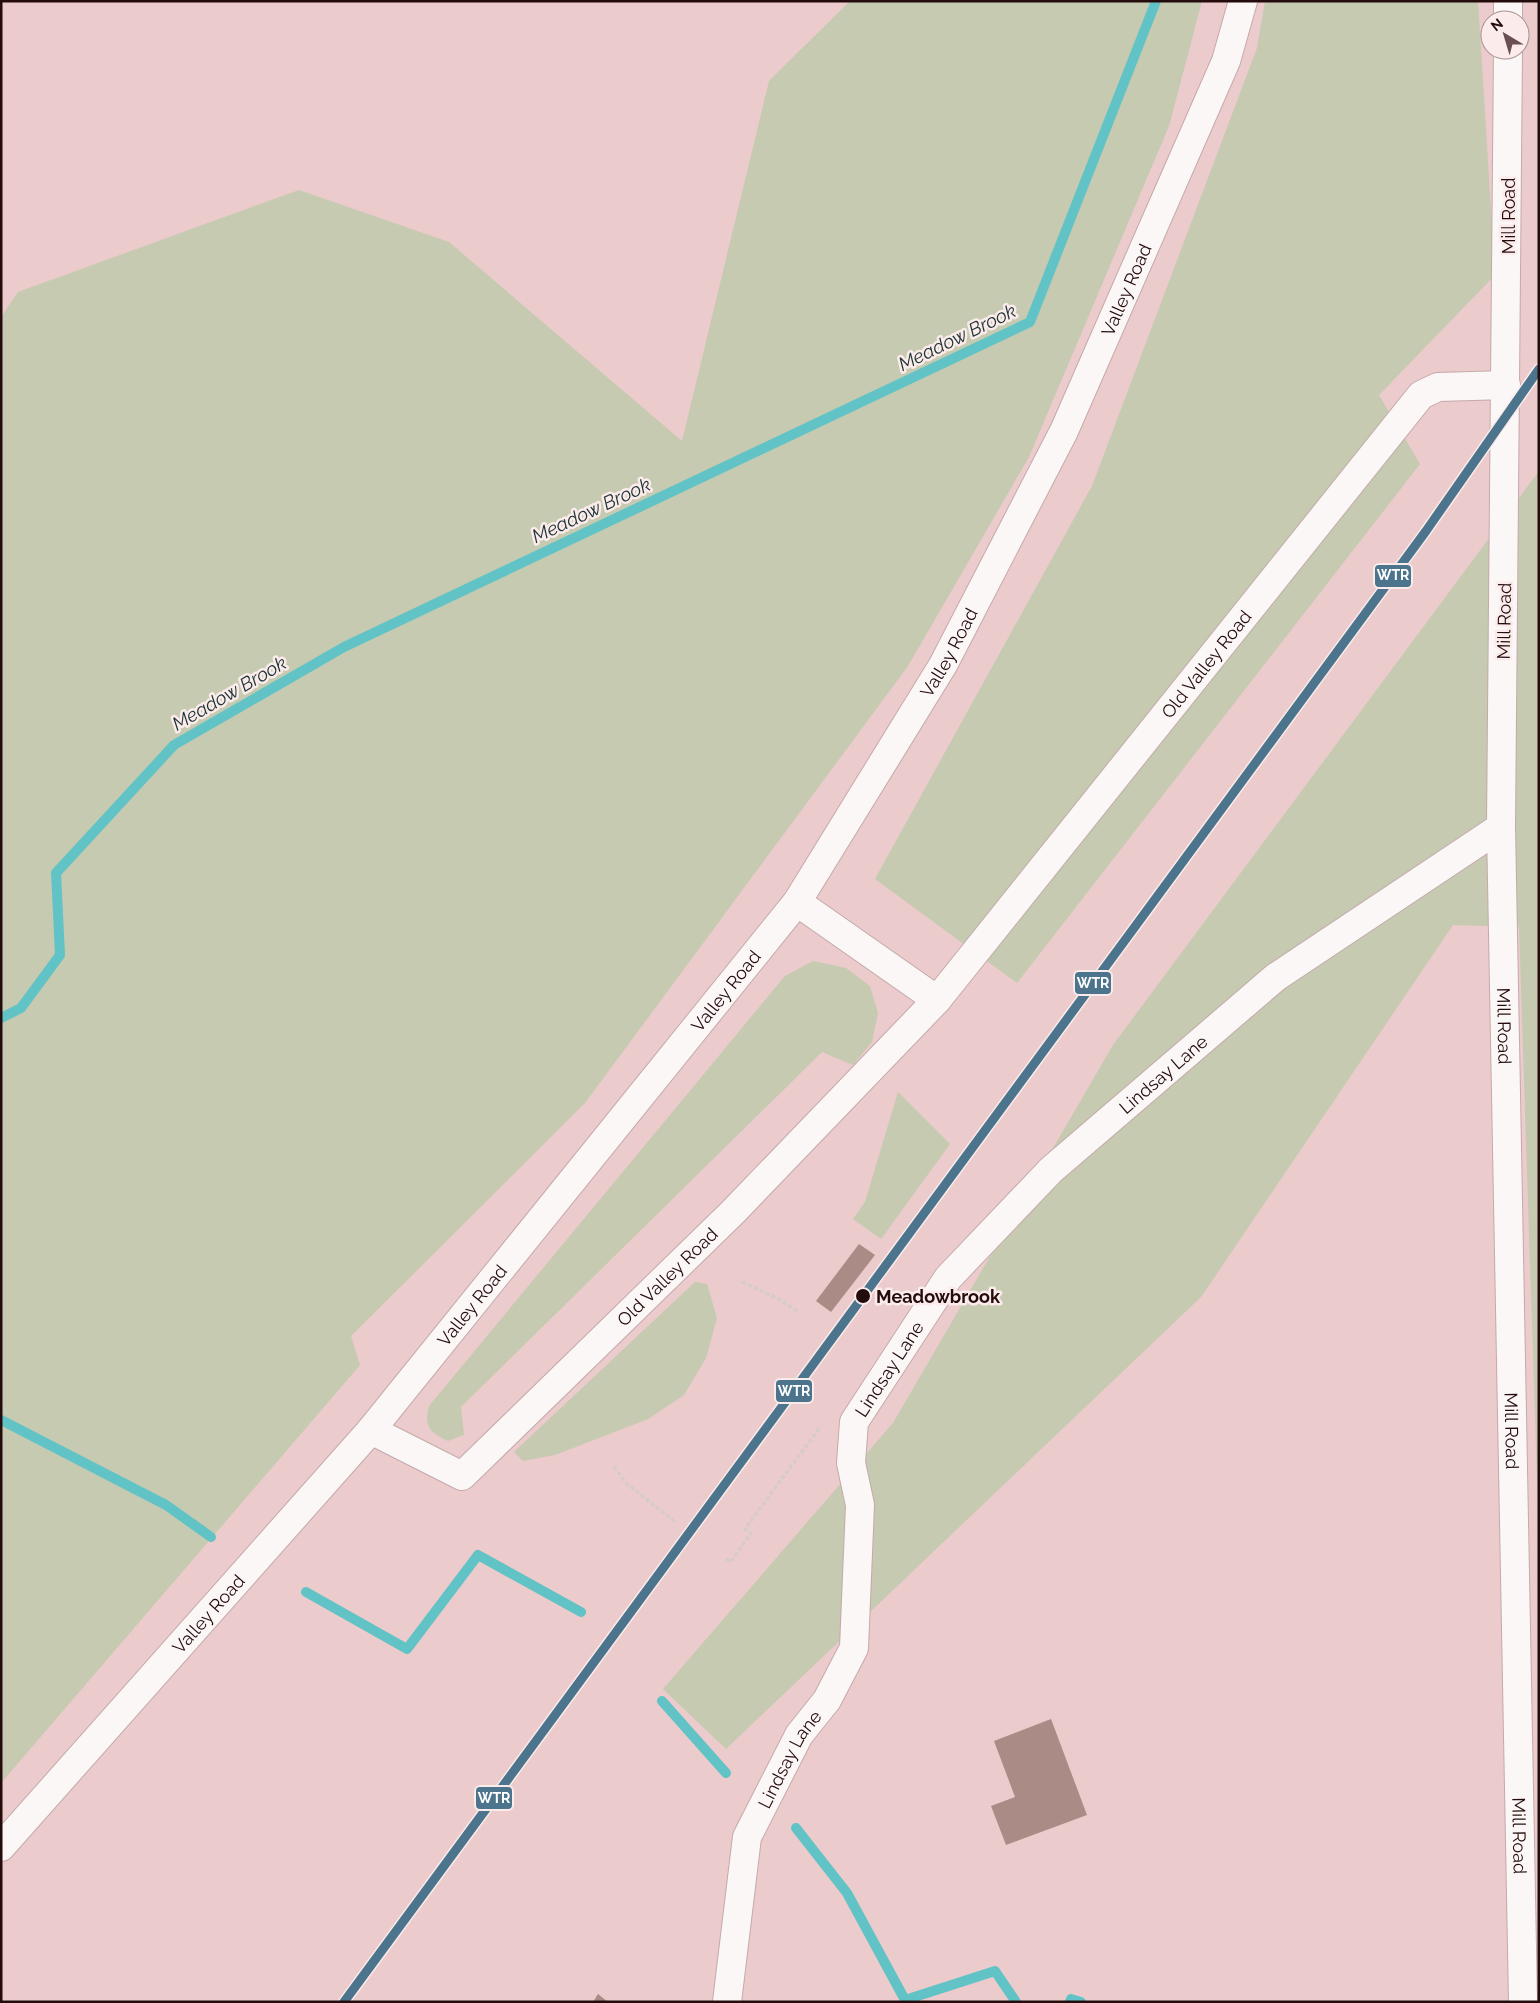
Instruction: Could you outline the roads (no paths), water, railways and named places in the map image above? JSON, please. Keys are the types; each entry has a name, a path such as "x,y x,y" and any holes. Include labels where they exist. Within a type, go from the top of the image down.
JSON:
{"street":[{"name":"Valley Road","path":"1,1847 371,1430 797,902 943,665 1064,431 1226,61 1243,1"},
{"name":"Mill Road","path":"1508,60 1501,827 1523,2002"},
{"name":"Old Valley Road","path":"371,1430 462,1476 733,1212 937,1000 1408,408 1421,395 1438,387 1506,385"},
{"name":"Lindsay Lane","path":"727,2002 747,1837 799,1735 827,1700 854,1648 860,1505 851,1463 854,1422 937,1294 948,1278 1051,1170 1276,977 1501,827"},
{"path":"797,902 937,1000"}],"waterway":[{"name":"Meadow Brook","path":"1,1018 21,1008 60,955 56,873 174,745 344,647 1030,322 1156,1"},
{"path":"1,1420 166,1505 211,1537"},
{"path":"306,1592 407,1649 478,1555 581,1612"},
{"path":"662,1701 726,1773"},
{"path":"796,1828 847,1893 905,2000 995,1971 1016,2002"},
{"path":"1070,2002 1071,1999 1081,2002"}],"place":[{"name":"Meadowbrook","path":"863,1296"}]}
